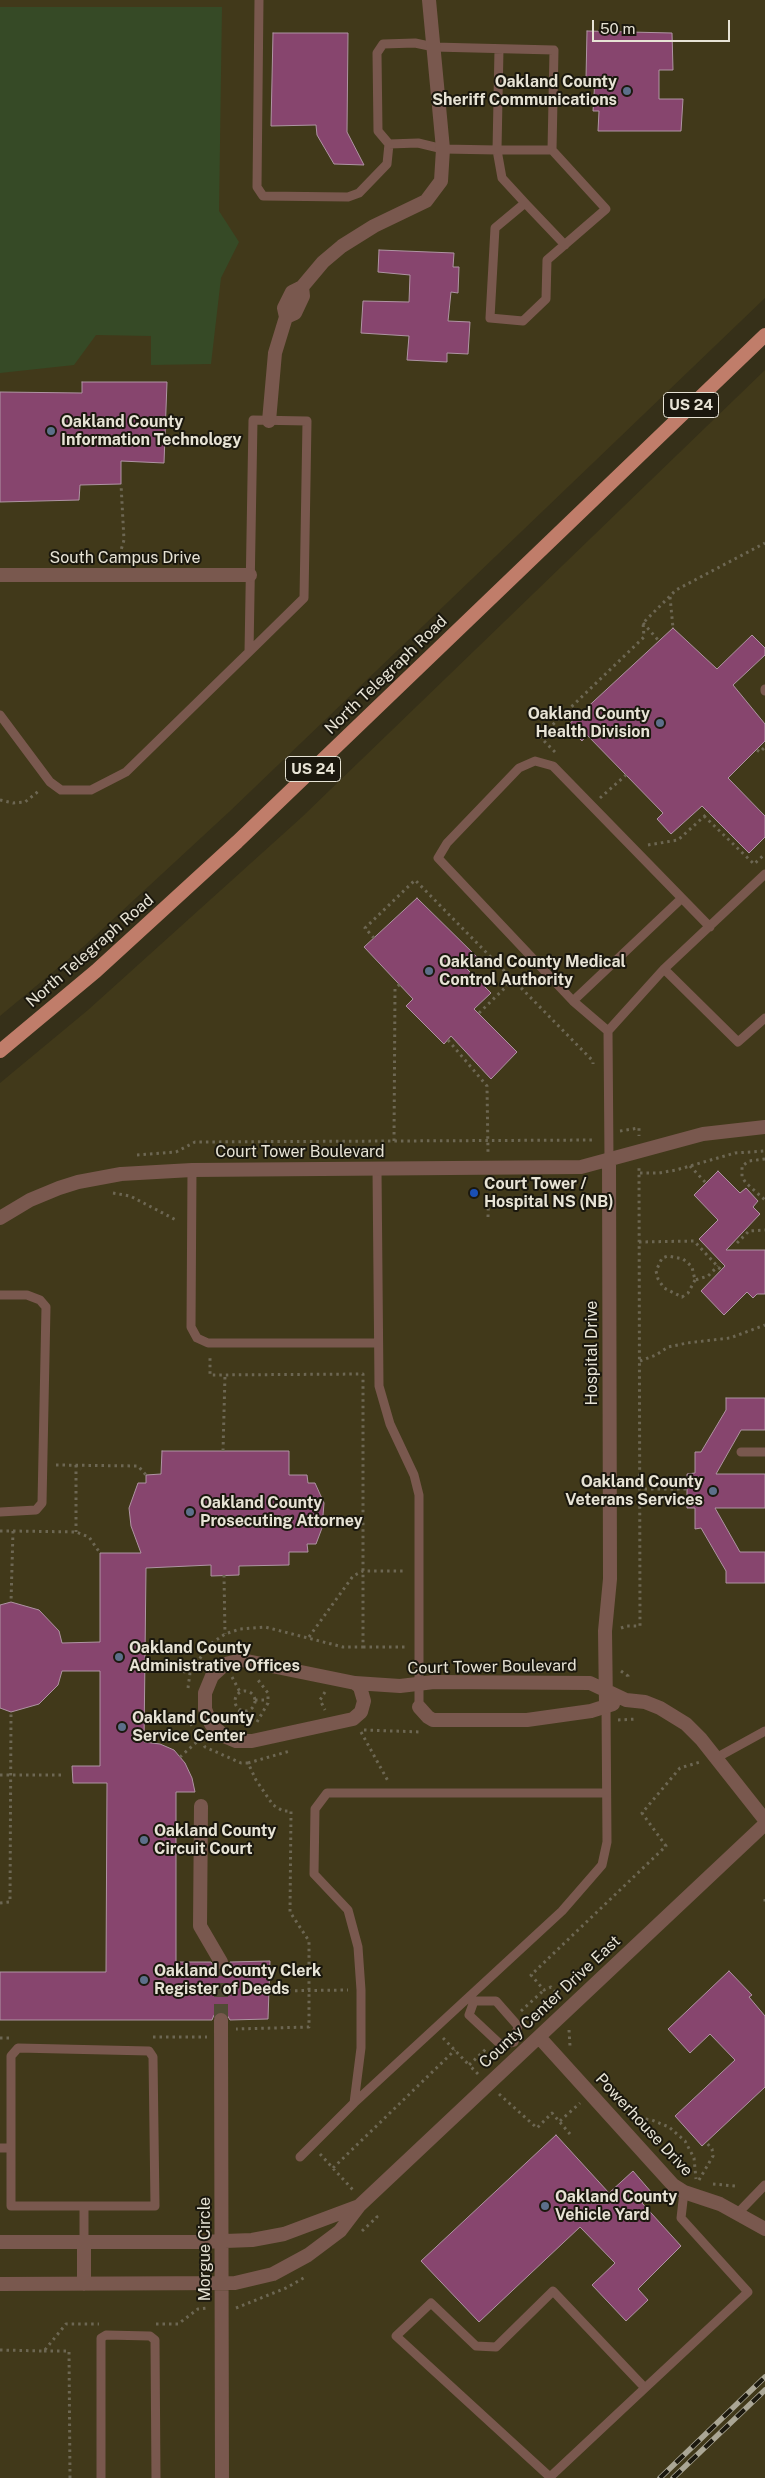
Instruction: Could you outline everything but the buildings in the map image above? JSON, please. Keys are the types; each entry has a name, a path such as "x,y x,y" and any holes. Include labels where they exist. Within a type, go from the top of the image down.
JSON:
{"main road":[{"name":"North Telegraph Road","path":"0,1051 96,971 223,855 765,335"}],"street":[{"path":"269,420 274,362 286,317 294,314 303,296 302,287 323,262 352,238 415,207 430,197 441,181 444,149 430,0"},
{"name":"South Campus Drive","path":"0,575 250,575"},
{"path":"609,1160 703,1134 765,1127"},
{"name":"Court Tower Boulevard","path":"0,1218 45,1193 78,1182 121,1174 192,1170 581,1168 609,1160"},
{"name":"Hospital Drive","path":"606,1706 605,1631 610,1579 609,1160"},
{"name":"Court Tower Boulevard","path":"355,1683 360,1688 364,1701 361,1712 353,1719 252,1741 236,1741 224,1736 211,1724 205,1709 205,1693 209,1681 221,1667 236,1660 255,1661 355,1683 590,1683 626,1700 651,1704 678,1718 694,1731 765,1820"},
{"name":"Court Tower Boulevard","path":"419,1707 428,1717 440,1720 542,1719 591,1711 626,1700"},
{"path":"201,1806 200,1926 221,1962"},
{"name":"County Center Drive East","path":"0,2284 223,2284 260,2278 297,2262 340,2231 359,2206 518,2047 539,2037 765,1824"},
{"name":"Morgue Circle","path":"221,2025 222,2478"},
{"name":"Powerhouse Drive","path":"539,2037 673,2185 684,2192 720,2204 765,2229"},
{"name":"County Center Drive East","path":"0,2242 222,2242 252,2240 284,2234 359,2206"},
{"path":"84,2242 84,2284"}],"lane":[{"path":"259,0 257,187 263,196 348,198 359,193 387,164 389,144"},
{"path":"525,203 495,228 490,318 523,321 546,299 547,260 606,209 552,150 554,50 434,47 415,43 383,44 377,53 377,125 381,136 389,144 418,144 444,149 552,150"},
{"path":"499,49 497,150 502,178 565,245"},
{"path":"0,715 50,782 61,790 91,790 126,772 249,652 304,598 307,420 253,420 249,652"},
{"path":"608,1030 573,1001 438,858 447,843 519,768 534,761 553,766 710,926"},
{"path":"609,1160 608,1030 664,969 765,874"},
{"path":"573,1001 682,898"},
{"path":"664,969 738,1042 765,1018"},
{"path":"377,1169 377,1372 382,1399 390,1424 417,1485 419,1707"},
{"path":"192,1170 192,1327 197,1338 208,1343 377,1344"},
{"path":"0,1295 27,1295 40,1300 46,1307 42,1503 36,1510 0,1512"},
{"path":"741,1452 765,1452"},
{"path":"300,2157 354,2102 434,2028 472,1998 562,1911 602,1865 608,1842 606,1706"},
{"path":"716,1758 765,1731"},
{"path":"354,2102 361,2048 361,1990 358,1947 348,1910 314,1874 315,1809 327,1793 606,1793"},
{"path":"472,1998 496,2001 518,2026 518,2047 501,2045 468,2015 472,1998"},
{"path":"18,2048 149,2051 154,2057 155,2206 10,2206 11,2148 11,2056 18,2048"},
{"path":"0,2148 11,2148"},
{"path":"737,2214 765,2185"},
{"path":"645,2388 553,2291 496,2347 476,2346 431,2303 396,2336 550,2477 748,2292 681,2218 684,2192"},
{"path":"84,2206 84,2242"},
{"path":"101,2478 101,2338 106,2336 150,2336 155,2340 156,2478"}],"path":[{"path":"111,560 119,558 124,540 121,484"},
{"path":"560,757 540,737 644,637 643,622 676,590 765,543"},
{"path":"670,596 673,628"},
{"path":"643,622 658,641"},
{"path":"756,750 760,752 765,746"},
{"path":"600,798 626,775"},
{"path":"0,800 13,803 25,802 50,782"},
{"path":"594,792 607,805"},
{"path":"647,845 678,840 709,812"},
{"path":"704,816 754,864 765,854"},
{"path":"640,839 653,852"},
{"path":"374,938 365,928 415,880 593,1061 594,1071"},
{"path":"478,1013 513,980"},
{"path":"394,1141 395,989 400,984"},
{"path":"448,1040 487,1086 488,1217"},
{"path":"628,1128 639,1128 639,1136"},
{"path":"130,1156 176,1152 195,1142 595,1140 595,1130"},
{"path":"640,1173 660,1173 734,1153 765,1151"},
{"path":"765,1159 750,1161 742,1166 742,1177 746,1183 765,1200"},
{"path":"619,1632 624,1626 640,1626 638,1489 640,1361 639,1166"},
{"path":"689,1166 706,1183"},
{"path":"105,1194 123,1194 179,1222"},
{"path":"737,1243 748,1231 765,1230"},
{"path":"639,1242 694,1241 721,1270"},
{"path":"695,1280 692,1267 677,1258 662,1258 656,1271 658,1279 664,1288 682,1296 688,1293 695,1280 708,1276 718,1266"},
{"path":"640,1361 656,1355 668,1347 730,1338 765,1325"},
{"path":"204,1354 210,1356 210,1374 363,1374 363,1647"},
{"path":"223,1451 224,1375"},
{"path":"43,1465 138,1466 146,1475"},
{"path":"76,1465 76,1532"},
{"path":"638,1489 687,1489"},
{"path":"11,1602 13,1530"},
{"path":"0,1531 76,1532 89,1537 100,1553"},
{"path":"309,1637 353,1576 363,1571 419,1571"},
{"path":"224,1576 225,1634"},
{"path":"187,1696 190,1673 209,1645 225,1634 240,1629 265,1627 343,1647 419,1647"},
{"path":"145,1663 190,1673"},
{"path":"619,1664 622,1672 628,1676 626,1680"},
{"path":"227,1686 242,1678"},
{"path":"250,1679 267,1681"},
{"path":"257,1722 266,1709 268,1700 264,1685 258,1680"},
{"path":"320,1714 330,1712 324,1709 320,1700 321,1696 330,1689 321,1688"},
{"path":"246,1691 252,1694 255,1700 250,1709 244,1711 238,1708 234,1699 240,1692 246,1691"},
{"path":"255,1700 268,1700"},
{"path":"0,1903 10,1902 11,1712"},
{"path":"190,1715 191,1724 205,1747 240,1762 248,1762 292,1750"},
{"path":"228,1717 241,1724"},
{"path":"606,1721 636,1718 644,1720"},
{"path":"249,1723 266,1721"},
{"path":"361,1731 395,1793"},
{"path":"352,1734 361,1731 424,1732"},
{"path":"180,1758 200,1739"},
{"path":"693,1754 706,1770"},
{"path":"147,2038 206,2037 221,2025 309,2027 309,1941 290,1912 291,1811 283,1811 273,1805 256,1780 248,1762"},
{"path":"574,2052 570,2045 569,2028 578,2017 551,1987 544,1990 531,1975 666,1846 642,1813 680,1768 700,1762"},
{"path":"0,1775 62,1775"},
{"path":"765,1898 765,1903"},
{"path":"268,1991 361,1990"},
{"path":"434,2028 469,2065"},
{"path":"0,2038 10,2038"},
{"path":"333,2168 455,2050"},
{"path":"630,2116 652,2120 669,2127 685,2141 694,2158 695,2178 701,2182 713,2156 712,2149 706,2142"},
{"path":"711,2184 735,2186"},
{"path":"44,2351 70,2351 70,2478"}],"shaded area":[{"path":"0,0 765,0 765,298 229,812 83,947 0,1016"},
{"path":"765,370 765,2478 0,2478 0,1083 88,1010 302,817"}],"green space":[{"path":"0,7 222,7 219,211 239,242 221,278 211,364 151,365 151,336 96,335 74,365 0,373"}],"tunnel":[{"path":"221,1962 221,2020"}],"railway":[{"path":"660,2478 765,2377"},
{"path":"673,2478 765,2390"}],"place":[{"name":"Oakland County Sheriff Communications","path":"627,91"},
{"name":"Oakland County Information Technology","path":"51,431"},
{"name":"Oakland County Health Division","path":"660,723"},
{"name":"Oakland County Medical Control Authority","path":"429,971"},
{"name":"Court Tower / Hospital NS (NB)","path":"474,1193"},
{"name":"Oakland County Veterans Services","path":"713,1491"},
{"name":"Oakland County Prosecuting Attorney","path":"190,1512"},
{"name":"Oakland County Administrative Offices","path":"119,1657"},
{"name":"Oakland County Service Center","path":"122,1727"},
{"name":"Oakland County Circuit Court","path":"144,1840"},
{"name":"Oakland County Clerk Register of Deeds","path":"144,1980"},
{"name":"Oakland County Vehicle Yard","path":"545,2206"}]}
